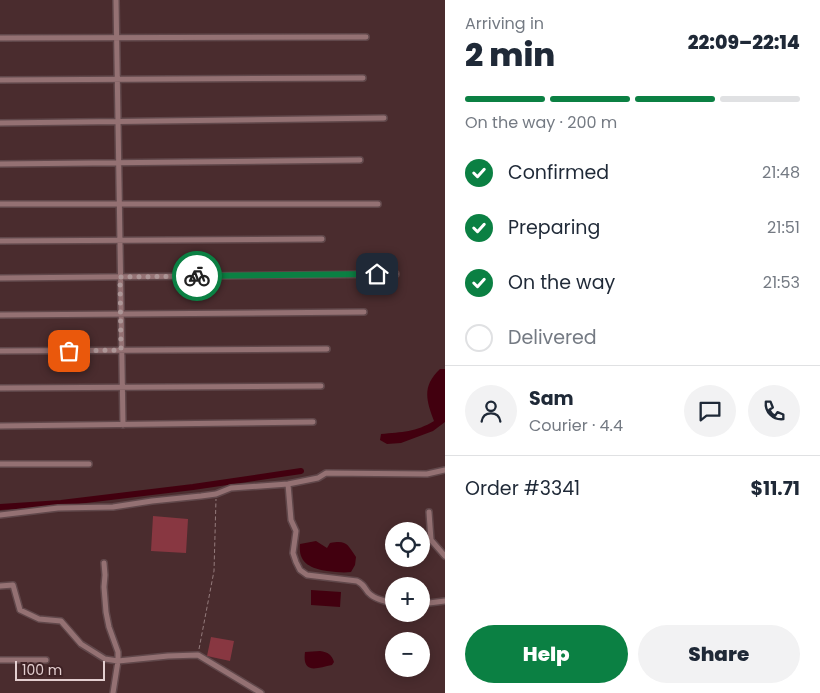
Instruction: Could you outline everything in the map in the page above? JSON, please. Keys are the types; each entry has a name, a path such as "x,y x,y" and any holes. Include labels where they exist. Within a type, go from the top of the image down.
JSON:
{"street":[{"path":"116,0 123,425"},
{"path":"0,38 366,37"},
{"path":"0,80 363,78"},
{"path":"0,123 384,118"},
{"path":"0,164 360,160"},
{"path":"0,204 378,204"},
{"path":"0,241 322,239"},
{"path":"0,278 396,274"},
{"path":"0,315 364,312"},
{"path":"0,352 327,349"},
{"path":"0,388 321,386"},
{"path":"0,426 313,422"},
{"path":"0,464 90,464"},
{"path":"0,515 58,508 113,506 216,494 231,488 288,484 318,478 326,473 427,474 445,470"},
{"path":"288,484 290,520 296,531 293,553 300,570 307,575 357,581 363,584 368,594 385,601"},
{"path":"429,512 431,540 445,556"},
{"path":"104,563 106,612 118,652 114,693"},
{"path":"0,586 13,585 20,610 39,618 61,621 81,644 105,659 118,661 198,655 261,693"},
{"path":"430,603 445,601"},
{"path":"0,660 46,660"}],"path":[{"path":"198,655 214,571 216,494"}],"shaded area":[{"path":"440,369 445,369 445,422 433,431 401,443 387,444 380,440 381,434 415,429 434,421 427,393 430,381"},
{"path":"153,516 188,519 186,553 151,551"},
{"path":"316,541 327,548 330,543 340,542 346,544 356,557 355,565 351,572 327,571 306,564 301,556 300,544"},
{"path":"311,590 341,592 340,607 311,605"},
{"path":"211,637 234,641 230,661 207,656"},
{"path":"320,651 331,656 334,662 332,665 316,668 308,667 305,652"}],"waterway":[{"path":"0,507 61,503 193,487 301,471"}],"way so far":[{"path":"69,351 121,350 120,277 197,276"}],"route":[{"path":"197,276 377,274"}]}
